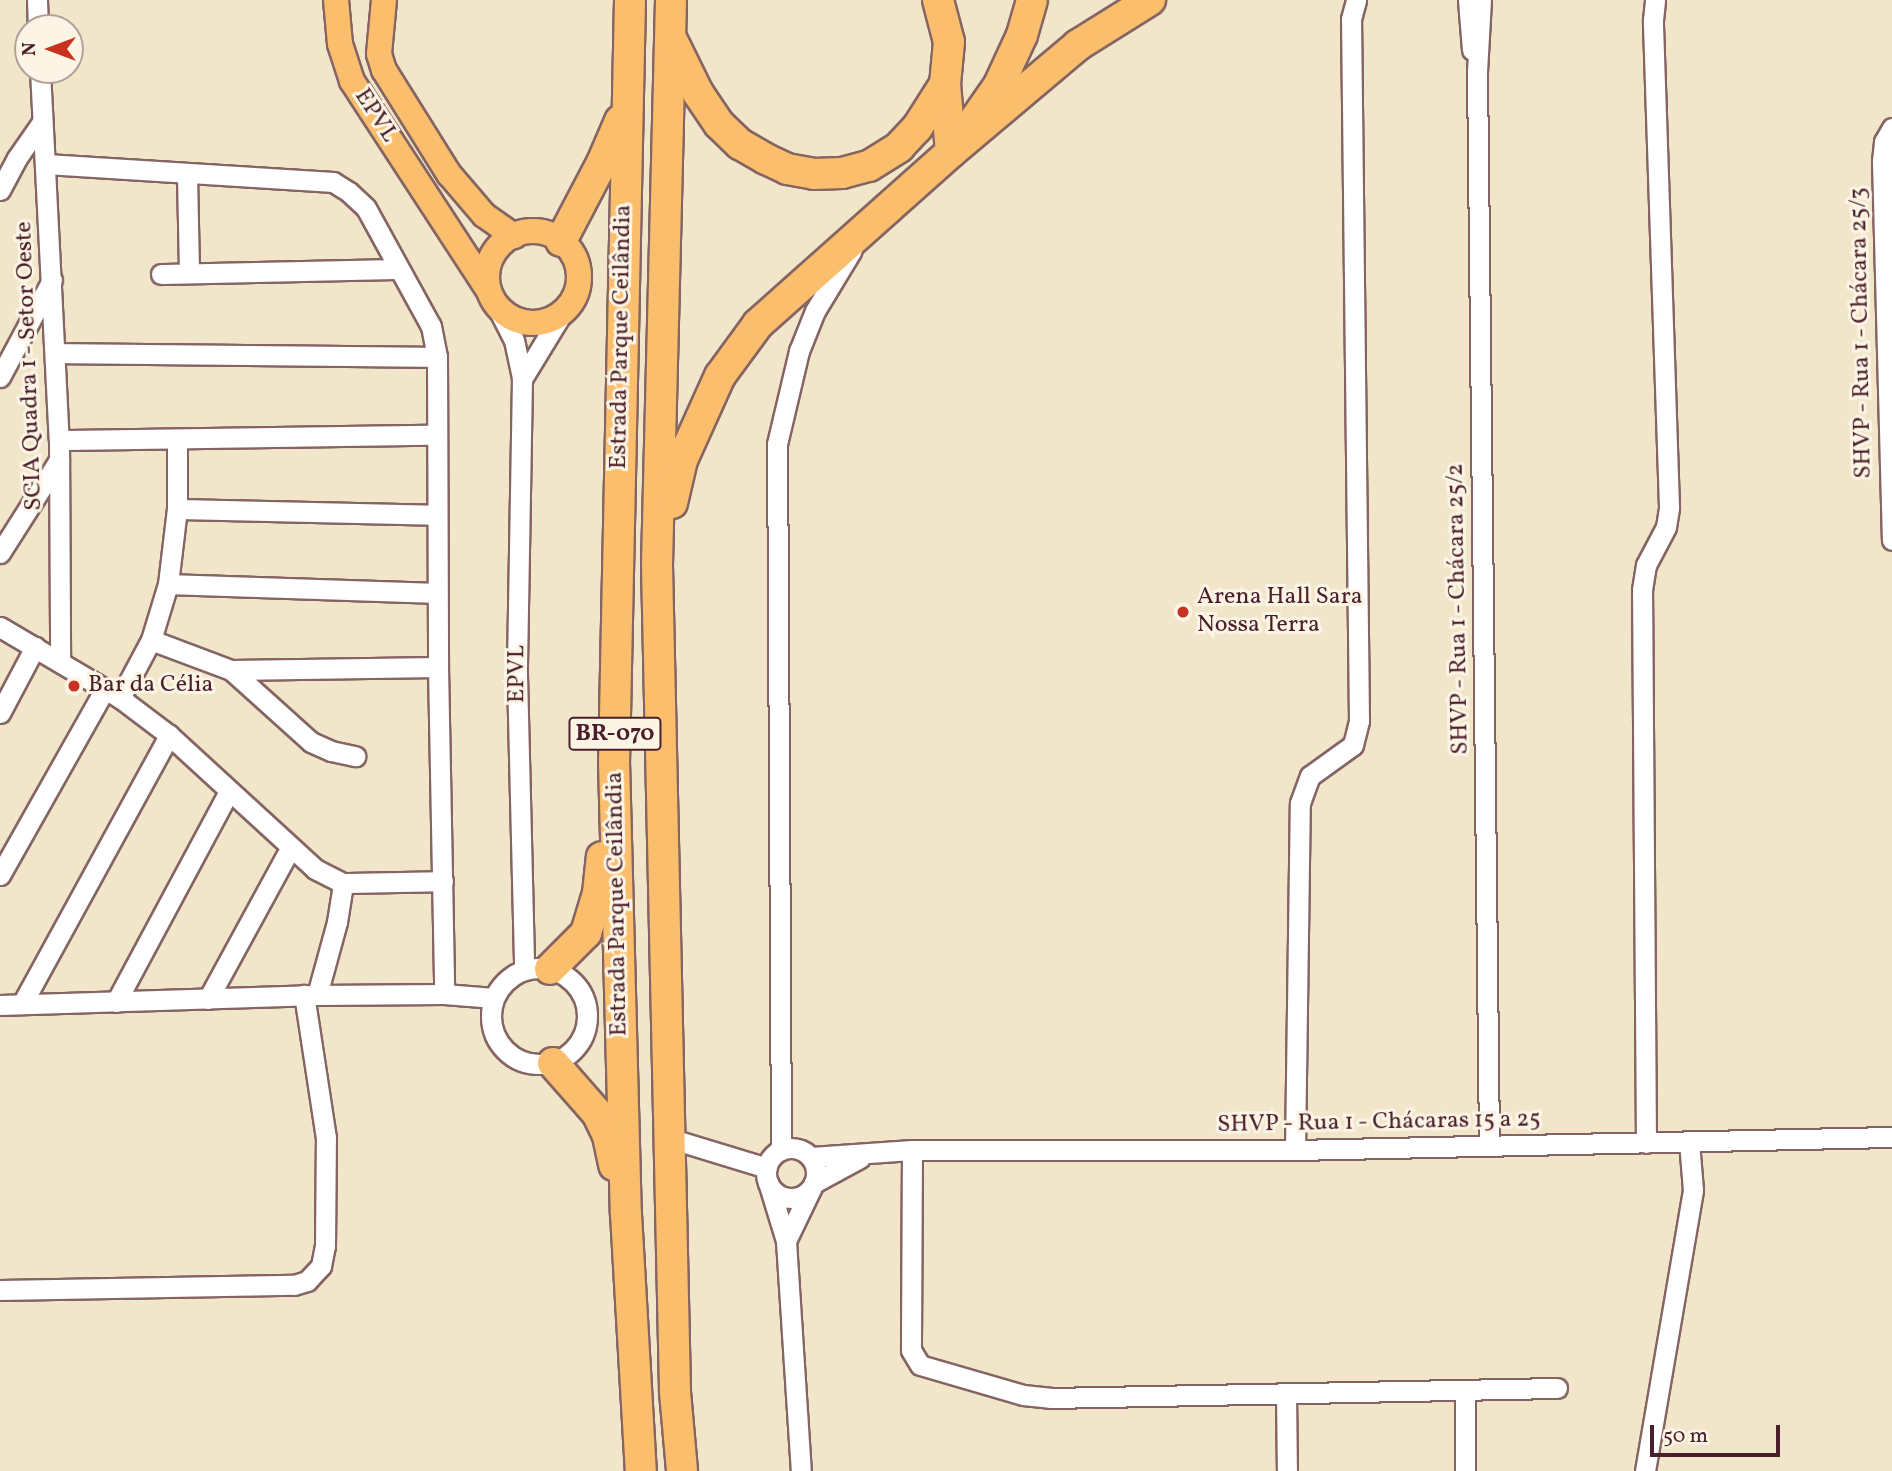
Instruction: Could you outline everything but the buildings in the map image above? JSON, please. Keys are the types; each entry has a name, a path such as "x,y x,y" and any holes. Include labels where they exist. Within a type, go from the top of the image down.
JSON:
{"highway":[{"name":"Estrada Parque Ceilândia","path":"630,0 614,762 626,1214 641,1469"},
{"name":"Estrada Parque Ceilândia","path":"671,0 667,264 657,565 672,1139 675,1392 681,1466"},
{"path":"938,0 949,42 946,84 951,152"},
{"path":"951,152 998,86 1022,35 1032,0"},
{"path":"657,565 682,460 720,376 758,324 951,152 1078,45 1150,0"},
{"path":"670,36 698,93 719,124 740,144 766,159 787,169 814,174 842,173 869,166 899,147 917,128 946,84"},
{"path":"561,241 602,163 627,104"},
{"path":"537,969 586,933 598,893 614,762"},
{"path":"553,1063 597,1113 608,1136 626,1214"}],"main road":[{"name":"EPVL","path":"336,0 340,44 352,81 493,299"},
{"name":"EPVL","path":"384,0 379,54 384,70 449,174 484,215 514,236"},
{"path":"535,231 561,241 577,264 577,292 561,315 534,324 508,317 493,299 487,273 491,256 502,242 514,236 535,231"}],"street":[{"path":"1295,1150 1300,803 1310,776 1353,745 1359,721 1351,19 1356,0"},
{"name":"SHVP - Rua 1 - Chácara 25/2","path":"1468,0 1468,31 1477,71"},
{"name":"SHVP - Rua 1 - Chácara 25/2","path":"1481,0 1477,71 1489,1146"},
{"path":"1646,1143 1642,590 1646,565 1666,527 1670,507 1653,20 1656,0"},
{"name":"SCIA Quadra 1 - Setor Oeste","path":"41,84 56,353 60,660"},
{"path":"0,190 16,158 42,122"},
{"name":"SHVP - Rua 1 - Chácara 25/3","path":"1892,128 1884,142 1882,161 1892,540"},
{"path":"46,164 187,175 333,182 366,208 431,326 437,357 436,515 444,994"},
{"path":"187,175 189,273"},
{"path":"781,1150 777,444 799,351 815,311 872,223"},
{"path":"161,274 398,269"},
{"path":"0,377 53,279"},
{"name":"EPVL","path":"493,299 514,340 522,379 517,675 537,969"},
{"path":"522,379 561,315"},
{"path":"56,353 437,357"},
{"path":"0,554 59,450 177,439 437,435"},
{"path":"0,875 112,693 151,640 168,584 177,509 177,439"},
{"path":"177,509 436,515"},
{"path":"168,584 437,593"},
{"path":"0,627 112,693 169,735 315,869 343,883 443,881"},
{"path":"151,640 232,670 438,667"},
{"path":"0,713 35,647"},
{"path":"232,670 312,742 331,751 355,756"},
{"path":"22,1004 169,735"},
{"path":"116,1002 229,791"},
{"path":"208,999 291,847"},
{"path":"0,1290 293,1285 307,1281 321,1266 325,1246 326,1138 310,995 337,922 343,883"},
{"path":"537,969 565,975 576,985 584,999 587,1015 578,1045 567,1056 553,1063 522,1062 498,1042 490,1013 501,985 537,969"},
{"path":"0,1005 310,995 444,994 494,998"},
{"name":"SHVP - Rua 1 - Chácaras 15 a 25","path":"811,1157 912,1150 1295,1150 1892,1137"},
{"path":"672,1139 768,1175 784,1196 800,1196 812,1186"},
{"path":"1645,1471 1693,1190 1689,1142"},
{"path":"786,1241 812,1186 815,1168 811,1157 799,1149 781,1150 771,1158 768,1175 786,1241 801,1471"},
{"path":"912,1150 911,1350 920,1365 1023,1395 1050,1398 1557,1388"},
{"name":"SHVP - Rua 1 - Chácaras 15 a 25","path":"812,1186 867,1154"},
{"path":"1465,1390 1465,1471"},
{"path":"1286,1394 1287,1471"}],"place":[{"name":"Arena Hall Sara Nossa Terra","path":"1183,612"},
{"name":"Bar da Célia","path":"74,686"}]}
